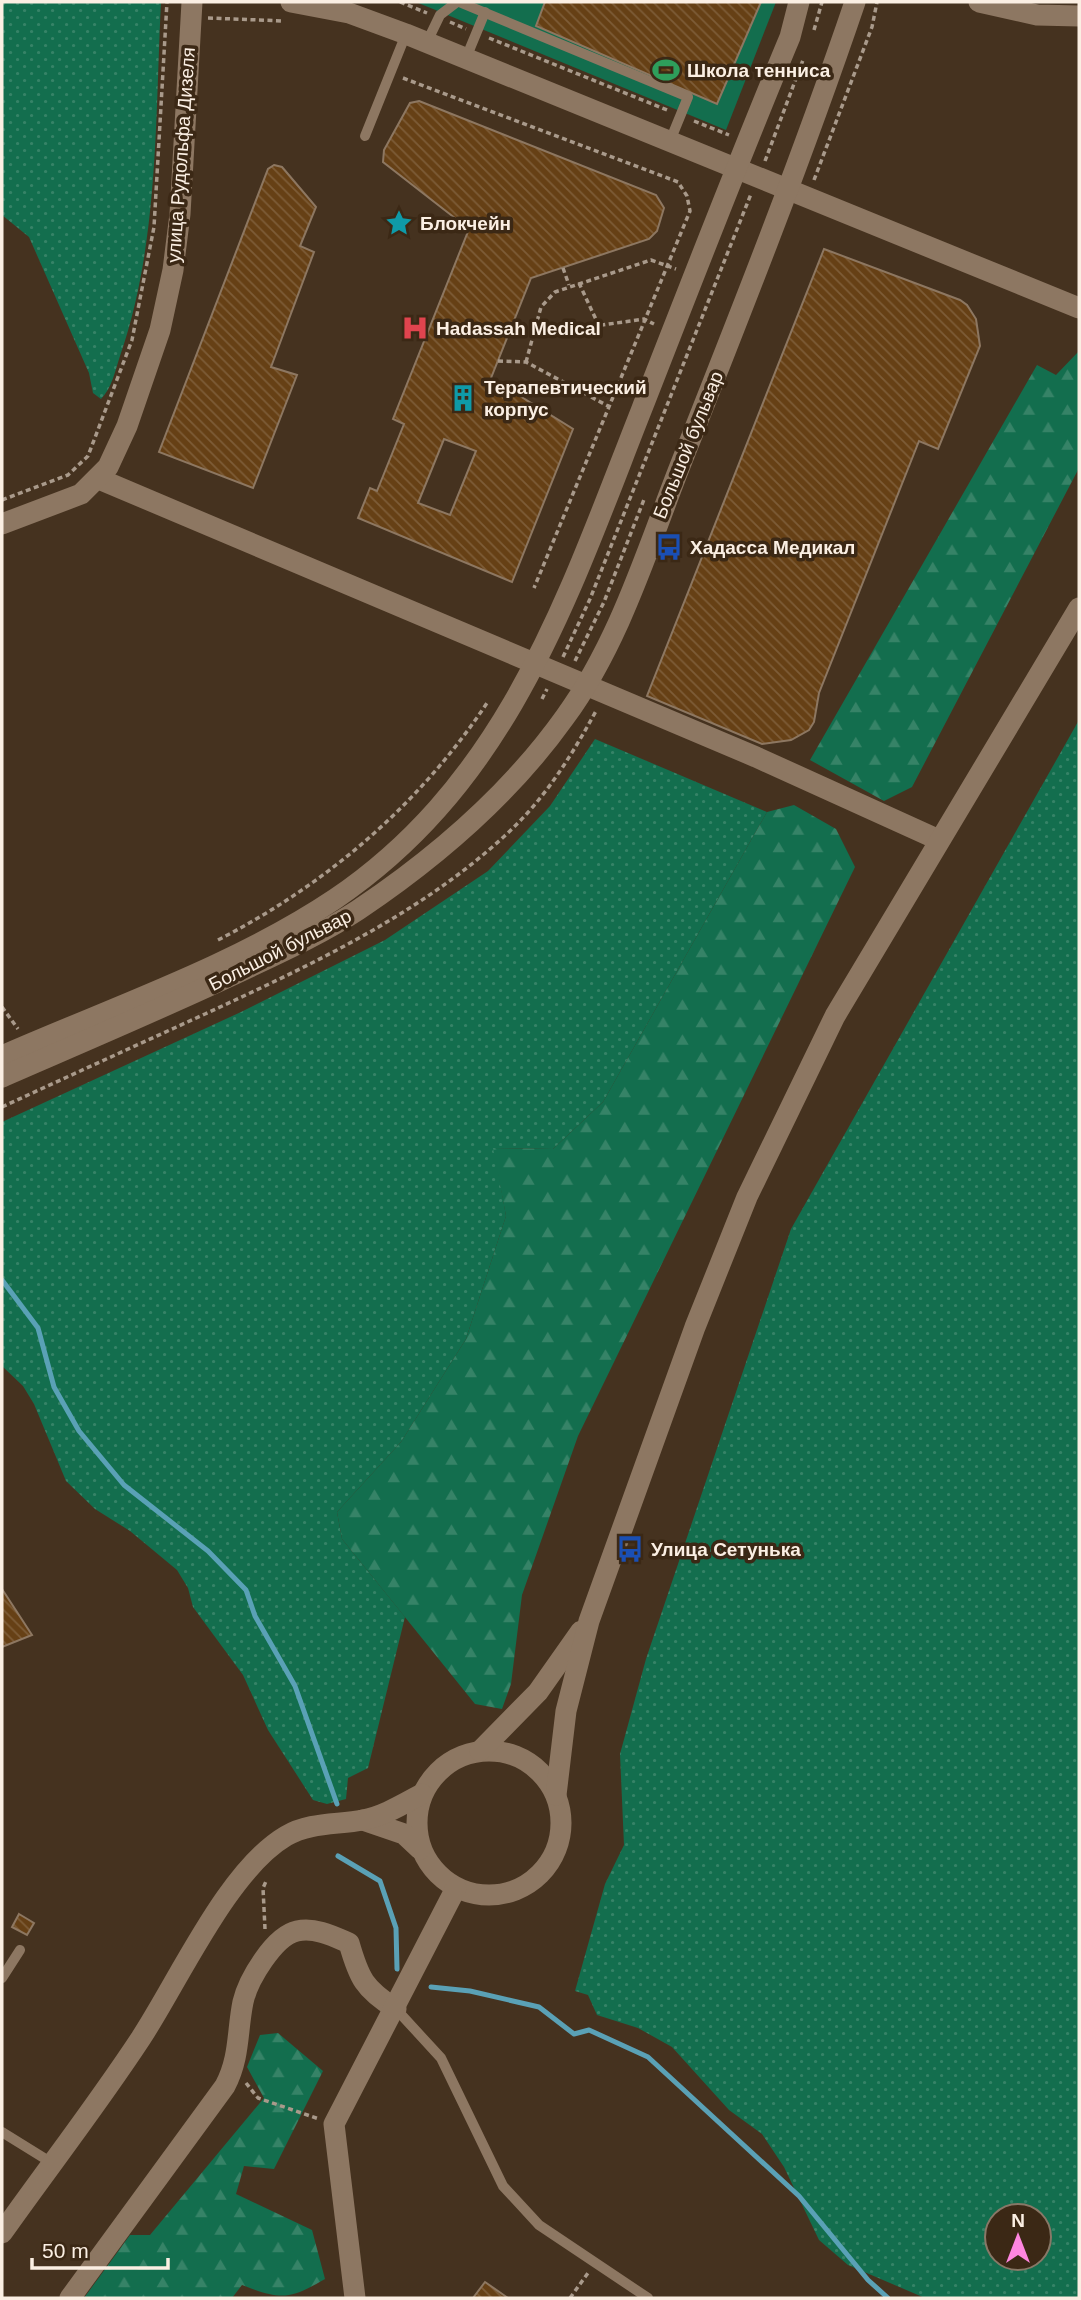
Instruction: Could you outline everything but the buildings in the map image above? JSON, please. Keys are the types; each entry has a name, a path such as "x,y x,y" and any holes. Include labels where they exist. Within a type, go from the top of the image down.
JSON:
{"street":[{"name":"Большой бульвар","path":"2,1056 200,970 280,932 335,898 385,860 427,820 499,730 546,643 575,579 728,164 790,37 799,2"},
{"name":"Большой бульвар","path":"2,1077 223,980 295,946 356,911 453,838 497,799 567,715 585,687 623,611 790,189 808,169 855,2"},
{"path":"979,2 1037,15 1079,16"},
{"path":"290,12 320,3 349,7 406,34 1079,308"},
{"name":"улица Рудольфа Дизеля","path":"2,524 61,504 80,494 99,479 108,467 127,426 160,330 173,270 199,10"},
{"path":"99,479 534,666 756,757 939,840"},
{"path":"556,1795 566,1711 589,1621 695,1327 752,1185 835,1016 1079,608"},
{"path":"480,1751 538,1692 589,1621"},
{"path":"363,1820 404,1834 420,1849 441,1878 456,1888 477,1895 499,1895 520,1889 538,1876 552,1859 560,1839 561,1816 556,1795 544,1776 526,1761 504,1752 480,1751 459,1757 440,1769 422,1794 416,1821 420,1849"},
{"path":"2,2234 124,2064 170,1993 219,1907 258,1856 286,1836 303,1829 363,1820 387,1812 422,1794"},
{"path":"355,2298 334,2124 396,2009 456,1888"},
{"path":"70,2298 225,2086 234,2069 246,1993 253,1974 276,1946 296,1931 324,1932 349,1943 358,1973 371,1993 396,2009"}],"lane":[{"path":"427,42 439,18 458,2 485,12 688,97 670,141"},
{"path":"466,58 485,12"},
{"path":"365,136 406,34"},
{"path":"2,1978 20,1950"},
{"path":"396,2009 441,2058 503,2186 540,2225 648,2298"},
{"path":"2,2132 52,2163"}],"path":[{"path":"2,500 68,475 88,456 132,340 154,227 167,2"},
{"path":"400,2 808,169"},
{"path":"811,39 822,2"},
{"path":"199,10 290,12"},
{"path":"566,652 807,52"},
{"path":"391,73 678,182 687,196 690,211 534,588"},
{"path":"728,164 738,139 734,122"},
{"path":"672,280 681,256"},
{"path":"526,362 541,307 555,292 651,260 676,269"},
{"path":"562,268 569,286"},
{"path":"579,283 599,326"},
{"path":"113,411 137,341 148,294"},
{"path":"650,337 659,313"},
{"path":"533,335 644,319 654,324"},
{"path":"498,361 526,362 608,406"},
{"path":"62,485 71,480 93,458 108,423"},
{"path":"546,643 596,666"},
{"path":"523,688 587,727"},
{"path":"211,943 302,890 384,825 454,752 491,698"},
{"path":"2,1008 20,1031 11,1034"},
{"path":"268,1878 263,1888 264,1927 276,1946"},
{"path":"234,2069 258,2098 334,2124"},
{"path":"570,2298 595,2262"}],"green space":[{"path":"2,2 161,2 156,136 149,225 133,313 115,373 101,399 93,393 89,373 29,237 2,215"},
{"name":"Школа тенниса","path":"416,2 776,2 726,130"},
{"path":"1079,351 1079,468 912,787 884,801 810,760 1037,365 1056,375"},
{"path":"1079,720 1079,2298 925,2298 848,2265 819,2240 784,2167 762,2134 729,2110 672,2047 638,2028 597,2015 588,1995 575,1991 605,1884 624,1845 620,1754 646,1659 791,1229"},
{"path":"595,739 767,812 603,1102 553,1149 494,1148 506,1216 466,1339 401,1442 337,1512 342,1539 405,1617 368,1768 348,1778 346,1799 327,1804 313,1800 268,1730 243,1675 193,1607 188,1588 177,1570 130,1531 95,1509 66,1481 34,1404 23,1386 2,1366 2,1122 241,1012 385,940 488,871 550,806"},
{"path":"794,805 836,829 855,867 578,1436 522,1595 511,1684 502,1709 475,1704 342,1539 337,1512 401,1442 466,1339 506,1216 493,1148 553,1149 603,1102 767,812"},
{"path":"278,2033 323,2071 274,2169 244,2166 236,2194 312,2230 325,2279 285,2296 242,2285 232,2298 84,2298 130,2235 150,2235 264,2098 247,2067 260,2035"}],"waterway":[{"path":"2,1280 38,1328 54,1387 79,1431 124,1485 208,1551 246,1590 255,1616 295,1686 337,1804"},
{"path":"338,1856 380,1881 396,1928 397,1969"},
{"path":"431,1987 470,1991 539,2007 574,2034 589,2030 648,2057 799,2196 868,2280 888,2298"}],"place":[{"name":"Школа тенниса","path":"666,70"},
{"name":"Блокчейн","path":"399,223"},
{"name":"Hadassah Medical","path":"415,328"},
{"name":"Терапевтический корпус","path":"463,398"},
{"name":"Хадасса Медикал","path":"669,547"},
{"name":"Улица Сетунька","path":"630,1549"}]}
